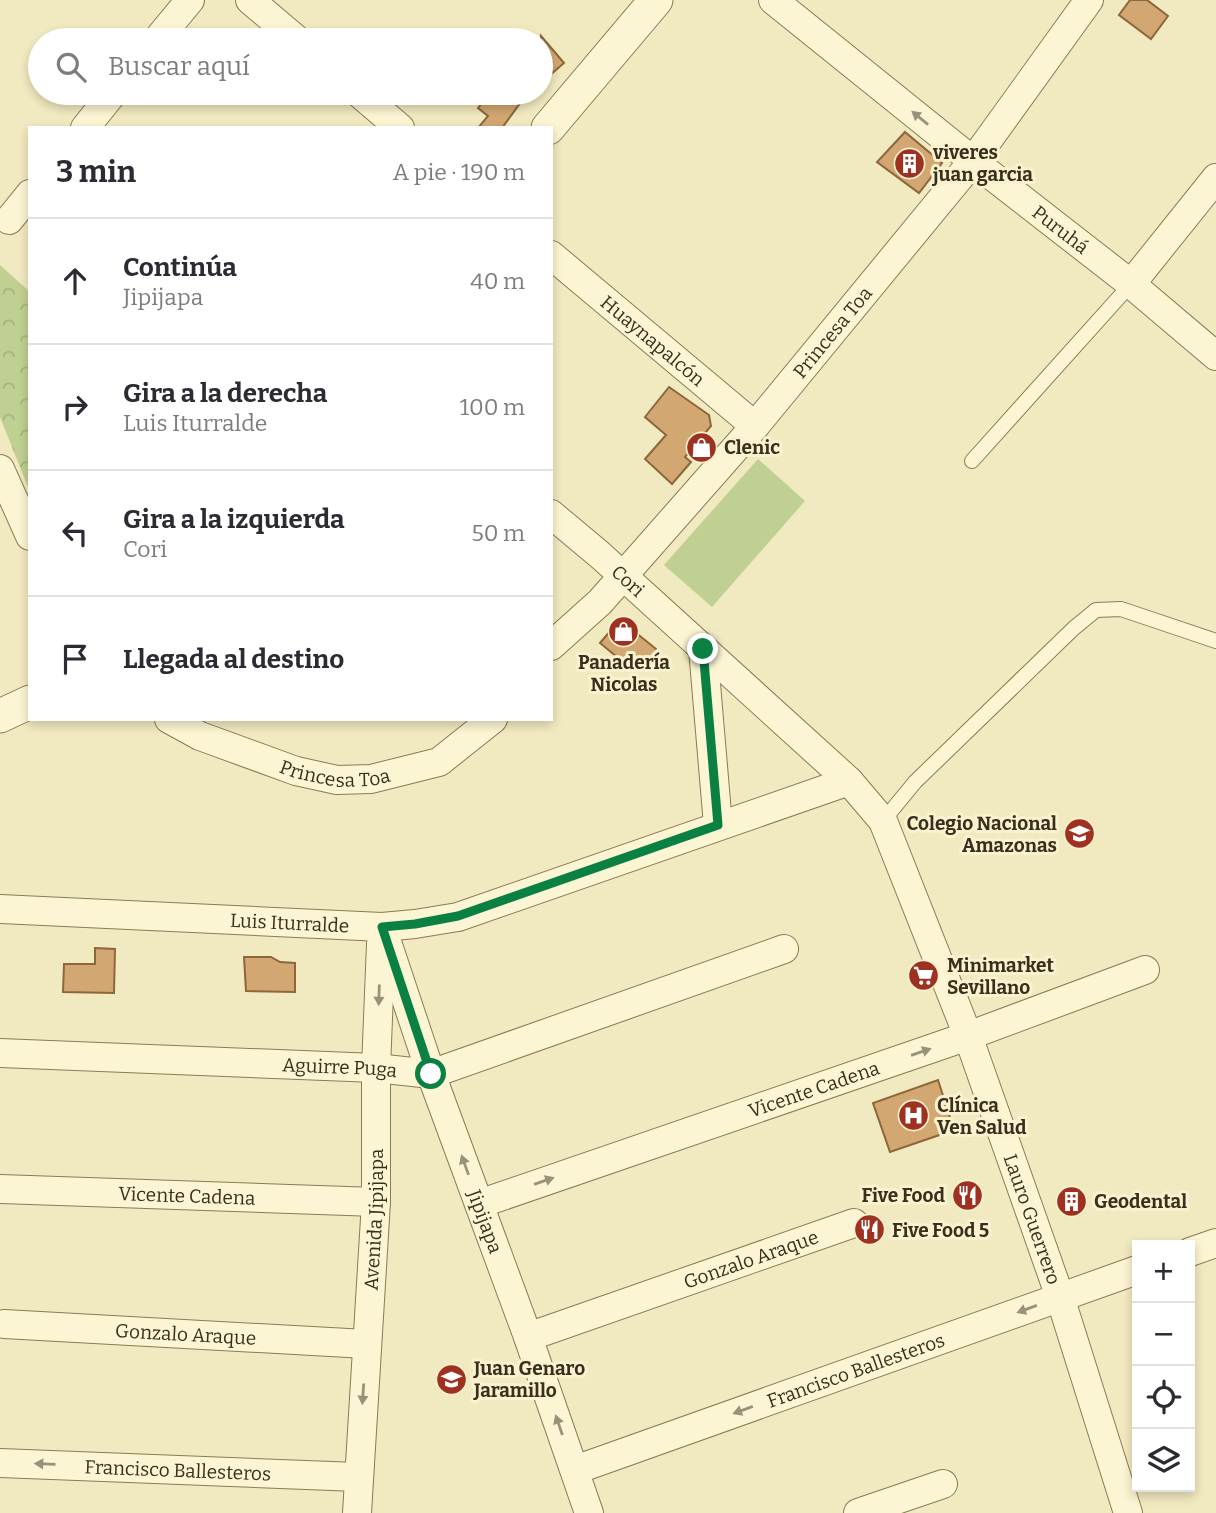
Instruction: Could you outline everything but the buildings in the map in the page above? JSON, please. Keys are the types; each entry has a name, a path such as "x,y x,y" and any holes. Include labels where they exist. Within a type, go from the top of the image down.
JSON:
{"street":[{"path":"167,28 190,0"},
{"path":"250,0 283,28"},
{"path":"550,126 656,0"},
{"name":"Puruhá","path":"774,0 1130,284 1216,356"},
{"name":"Princesa Toa","path":"553,644 600,602 755,426 973,161 1089,0"},
{"path":"87,126 103,105"},
{"path":"373,105 398,126"},
{"path":"1130,284 1216,178"},
{"path":"9,220 28,196"},
{"name":"Huaynapalcón","path":"553,258 755,426"},
{"path":"0,469 28,532"},
{"name":"Cori","path":"553,516 849,781"},
{"path":"703,649 718,825"},
{"path":"0,716 28,703"},
{"name":"Princesa Toa","path":"173,721 200,736 296,771 337,780 371,779 439,762 490,721"},
{"name":"Lauro Guerrero","path":"849,781 883,821 968,1036 1060,1297 1128,1513"},
{"name":"Luis Iturralde","path":"0,909 382,927 415,924 458,916 849,781"},
{"name":"Avenida Jipijapa","path":"357,1513 376,1202 376,1069 382,927"},
{"name":"Jipijapa","path":"382,927 431,1074 528,1337 589,1513"},
{"name":"Aguirre Puga","path":"0,1053 376,1069 431,1074 784,949"},
{"name":"Vicente Cadena","path":"479,1203 968,1036 1145,970"},
{"name":"Vicente Cadena","path":"0,1189 376,1202"},
{"name":"Gonzalo Araque","path":"528,1337 853,1223"},
{"path":"1195,1250 1216,1243"},
{"name":"Francisco Ballesteros","path":"575,1470 1132,1272"},
{"name":"Gonzalo Araque","path":"4,1324 366,1344"},
{"name":"Francisco Ballesteros","path":"0,1463 358,1477"},
{"path":"858,1513 943,1484"}],"lane":[{"path":"972,461 1130,284"},
{"path":"883,821 915,782 1074,628 1096,610 1121,609 1216,641"}],"green space":[{"path":"0,265 28,290 28,487 0,417"},
{"path":"758,459 805,501 712,607 664,565"}],"place":[{"name":"viveres juan garcia","path":"910,163"},
{"name":"Clenic","path":"701,447"},
{"name":"Panadería Nicolas","path":"624,631"},
{"name":"Colegio Nacional Amazonas","path":"1080,834"},
{"name":"Minimarket Sevillano","path":"924,976"},
{"name":"Clínica Ven Salud","path":"914,1116"},
{"name":"Five Food","path":"968,1195"},
{"name":"Geodental","path":"1071,1201"},
{"name":"Five Food 5","path":"869,1230"},
{"name":"Juan Genaro Jaramillo","path":"451,1379"}],"route":[{"path":"431,1074 382,927 458,916 718,825 703,649"}]}
